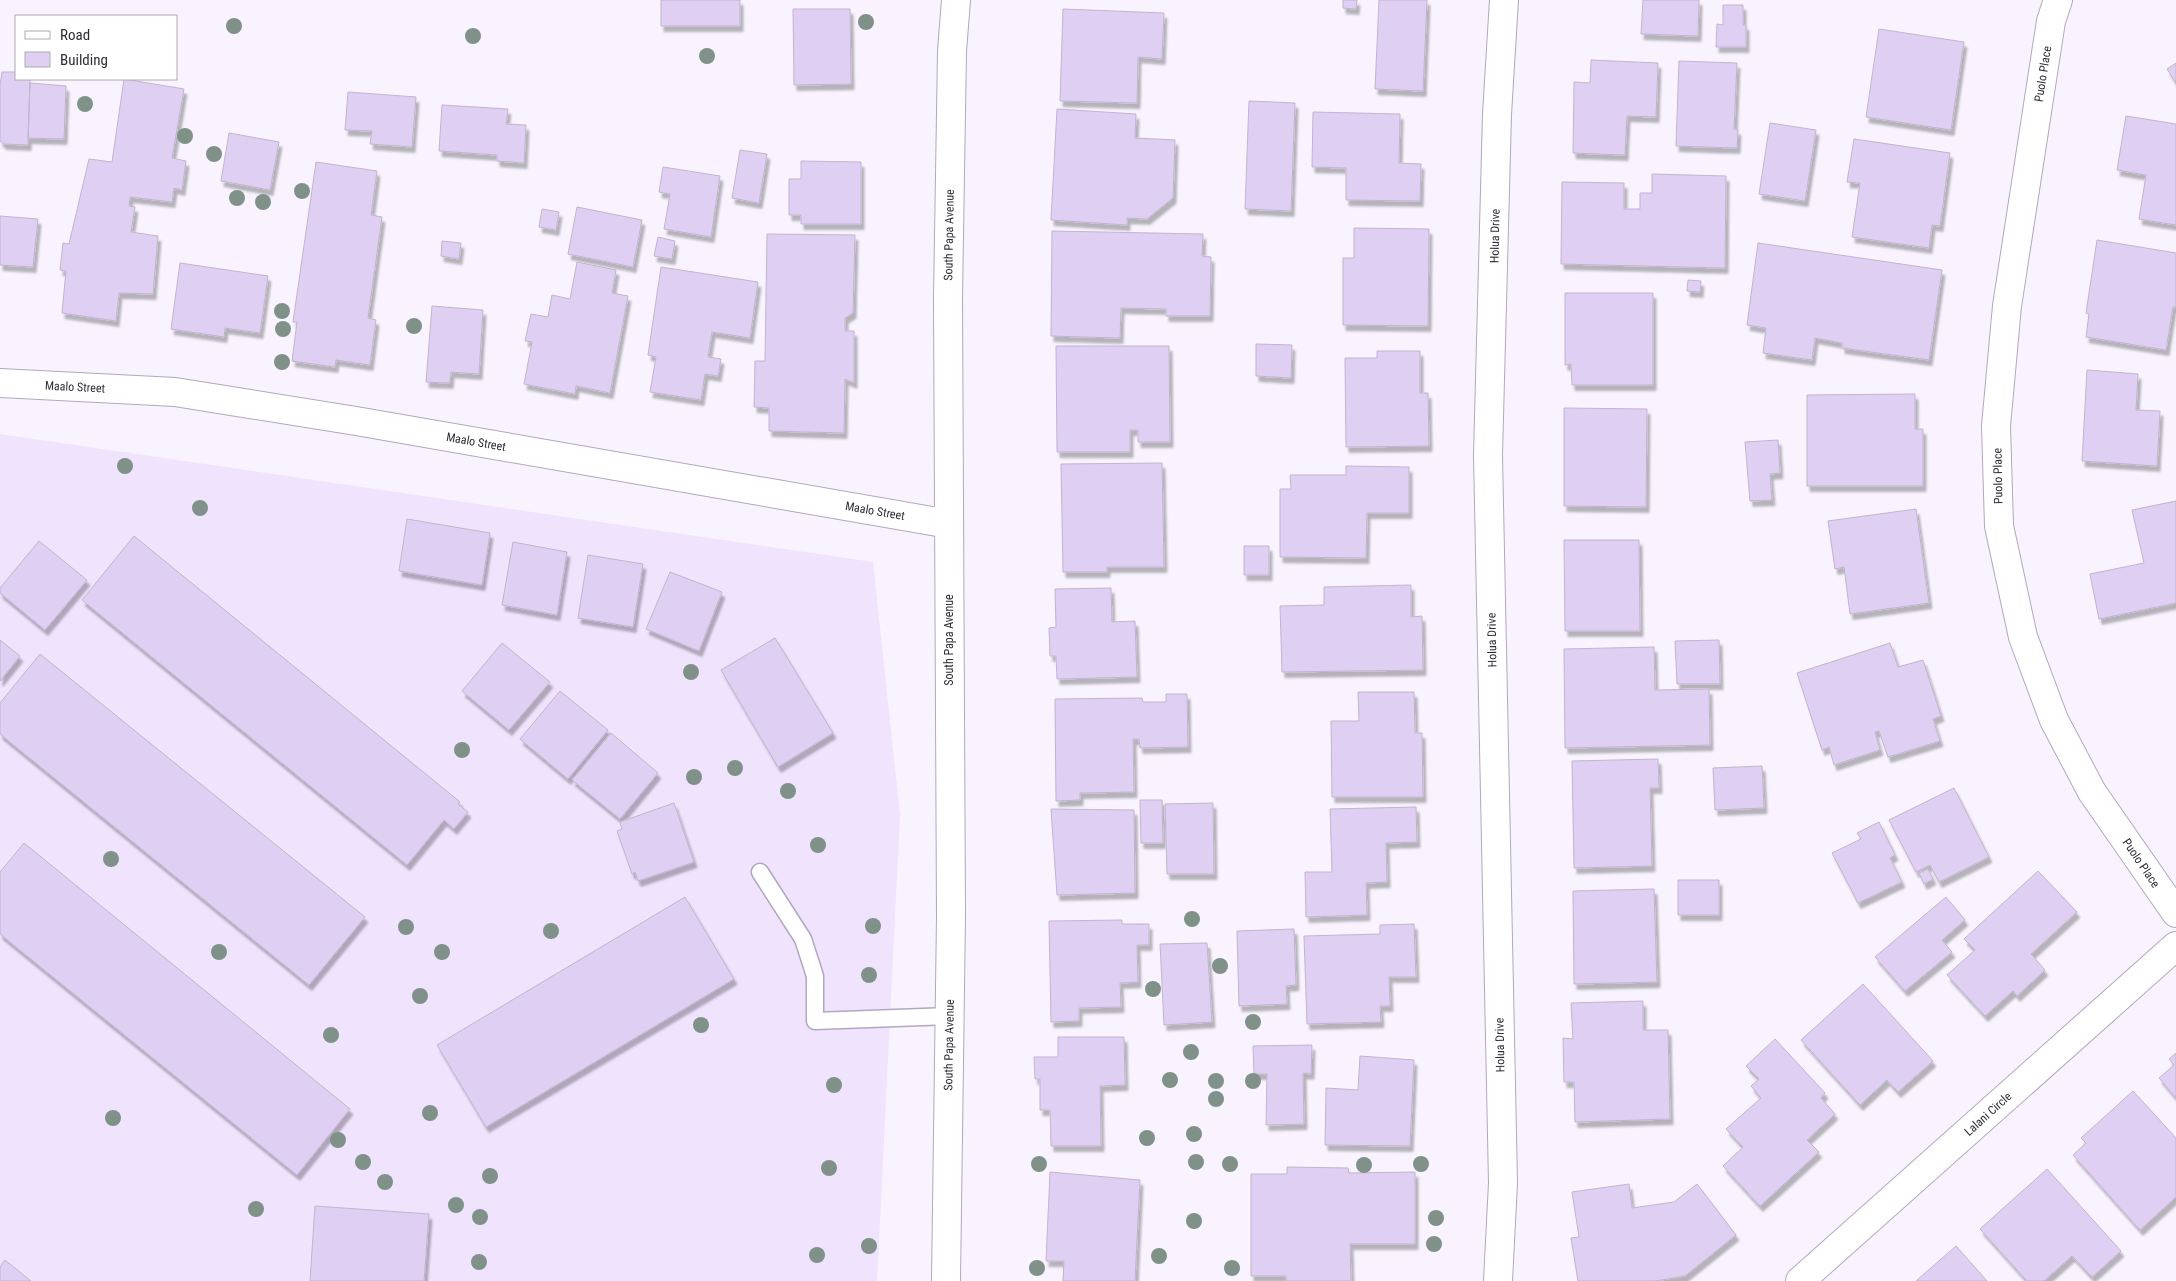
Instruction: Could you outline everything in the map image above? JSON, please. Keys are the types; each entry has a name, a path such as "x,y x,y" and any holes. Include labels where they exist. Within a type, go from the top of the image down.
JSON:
{"street":[{"name":"South Papa Avenue","path":"946,1281 950,1016 949,280 952,51 956,0"},
{"name":"Holua Drive","path":"1498,1281 1503,1184 1488,455 1497,114 1504,0"},
{"name":"Puolo Place","path":"2058,0 2051,21 2007,306 1996,426 1999,526 2023,637 2054,720 2092,792 2176,913"},
{"name":"Maalo Street","path":"0,383 175,392 949,524"},
{"name":"Lalani Circle","path":"1800,1281 2176,946"}],"lane":[{"path":"760,872 803,939 814,976 815,1021 950,1016"}],"shaded area":[{"path":"0,434 873,562 900,815 877,1281 0,1281"}],"building":[{"path":"661,0 740,0 740,26 661,26"},
{"path":"1343,0 1357,0 1356,9 1343,8"},
{"path":"1379,0 1427,0 1423,91 1375,89"},
{"path":"1643,0 1699,0 1698,36 1641,34"},
{"path":"1723,5 1743,5 1743,25 1746,25 1746,47 1716,47 1717,24 1723,25"},
{"path":"793,9 850,9 851,84 794,85"},
{"path":"1063,9 1164,13 1162,59 1138,57 1137,103 1060,101"},
{"path":"1879,29 1964,42 1951,130 1866,117"},
{"path":"1591,60 1658,63 1656,117 1627,116 1625,155 1573,153 1574,82 1590,83"},
{"path":"1679,61 1737,63 1734,129 1738,130 1737,148 1676,146"},
{"path":"2176,63 2176,83 2167,69"},
{"path":"2,72 15,72 15,80 30,80 28,145 4,144 0,141 0,85"},
{"path":"124,80 184,89 172,158 186,161 182,190 174,188 172,202 130,197 129,206 135,207 131,232 158,236 153,294 119,293 116,321 62,313 66,271 60,270 63,243 69,244 89,159 112,162"},
{"path":"30,83 66,86 64,139 28,138"},
{"path":"348,92 416,97 412,147 370,144 372,131 345,130"},
{"path":"1249,101 1295,103 1291,211 1245,209"},
{"path":"442,105 508,109 506,124 526,125 524,163 497,161 497,155 439,151"},
{"path":"1057,109 1136,114 1135,138 1175,140 1173,198 1147,219 1127,218 1127,225 1051,220"},
{"path":"1313,112 1400,114 1399,163 1421,164 1420,201 1346,200 1346,168 1312,167"},
{"path":"2126,116 2176,124 2176,225 2139,219 2146,175 2117,170"},
{"path":"1770,123 1816,130 1805,201 1759,194"},
{"path":"229,133 279,142 270,190 221,181"},
{"path":"1854,139 1950,153 1940,226 1932,225 1929,248 1852,237 1860,183 1847,182"},
{"path":"740,150 767,154 759,203 732,198"},
{"path":"801,161 861,162 861,224 801,224 801,215 789,215 789,179 801,179"},
{"path":"316,162 377,171 371,215 382,217 368,318 376,320 370,365 336,360 335,367 292,361 297,322 293,322"},
{"path":"663,167 720,176 711,237 664,229 670,194 659,192"},
{"path":"1652,174 1726,176 1725,268 1561,264 1562,182 1624,183 1624,209 1640,209 1640,193 1652,193"},
{"path":"577,207 642,220 633,267 568,254"},
{"path":"542,209 559,212 556,230 539,227"},
{"path":"0,216 38,219 33,267 0,265"},
{"path":"1354,228 1429,229 1428,326 1343,325 1343,258 1354,258"},
{"path":"1052,231 1203,234 1202,256 1211,257 1210,316 1166,316 1166,309 1121,308 1120,338 1051,336"},
{"path":"767,234 855,235 853,313 845,318 845,331 854,331 854,383 845,379 844,433 769,431 769,408 754,407 755,361 765,361"},
{"path":"658,237 675,241 672,259 654,256"},
{"path":"2097,240 2176,253 2176,307 2173,307 2166,350 2086,337 2089,314 2086,313"},
{"path":"442,241 461,243 459,259 441,256"},
{"path":"1758,243 1942,270 1929,360 1842,348 1842,343 1815,338 1812,360 1763,353 1766,328 1747,325"},
{"path":"577,262 616,270 612,293 628,296 610,393 576,386 575,394 524,384 532,342 525,341 531,314 548,317 552,295 570,299"},
{"path":"180,263 268,276 260,333 225,328 224,337 171,329"},
{"path":"661,267 758,282 750,338 712,332 708,357 721,359 718,376 705,374 701,400 650,392 656,357 648,355"},
{"path":"1688,280 1701,281 1700,292 1687,291"},
{"path":"1565,293 1653,293 1653,385 1572,385 1571,364 1565,365"},
{"path":"432,306 483,310 479,374 451,372 450,383 426,382"},
{"path":"1256,344 1292,345 1291,378 1256,376"},
{"path":"1056,346 1169,346 1170,442 1138,442 1138,430 1130,430 1130,452 1057,452"},
{"path":"1377,351 1420,351 1420,393 1428,393 1429,446 1346,447 1345,358 1377,358"},
{"path":"2087,370 2138,374 2136,410 2160,411 2157,466 2082,461"},
{"path":"1915,394 1915,429 1923,429 1923,486 1807,486 1807,395"},
{"path":"1564,408 1647,409 1646,507 1564,506"},
{"path":"1778,440 1780,473 1770,474 1772,500 1750,501 1745,442"},
{"path":"1162,463 1164,567 1107,567 1107,572 1063,572 1061,464"},
{"path":"1346,466 1409,467 1409,513 1367,513 1366,558 1280,557 1280,489 1291,489 1290,475 1346,475"},
{"path":"2176,501 2176,603 2099,619 2090,574 2144,563 2132,510"},
{"path":"1916,509 1929,603 1850,614 1844,567 1835,569 1828,521"},
{"path":"407,519 490,533 482,585 399,571"},
{"path":"134,536 460,802 458,804 468,812 454,829 444,820 407,865 82,600"},
{"path":"1564,540 1639,540 1640,631 1565,631"},
{"path":"39,541 87,580 45,630 0,593 0,588"},
{"path":"513,542 567,552 557,615 502,605"},
{"path":"1244,546 1269,546 1269,575 1244,575"},
{"path":"588,555 643,564 633,627 578,618"},
{"path":"670,572 722,592 699,651 646,629"},
{"path":"1411,585 1411,617 1422,616 1423,670 1282,672 1280,606 1324,605 1324,587"},
{"path":"1111,588 1112,622 1135,621 1137,677 1057,679 1056,656 1050,656 1049,628 1056,627 1055,589"},
{"path":"775,638 833,733 778,767 721,670"},
{"path":"0,640 20,656 0,681"},
{"path":"1719,640 1720,684 1677,684 1675,641"},
{"path":"502,643 550,682 509,730 462,691"},
{"path":"1890,643 1898,667 1923,660 1941,716 1933,719 1940,741 1888,757 1879,731 1875,732 1880,750 1834,765 1829,747 1822,750 1797,673"},
{"path":"1654,647 1655,690 1709,689 1710,745 1565,748 1564,649"},
{"path":"40,654 365,917 309,985 0,734 0,703"},
{"path":"560,691 608,730 568,779 520,739"},
{"path":"1358,692 1414,692 1415,733 1422,733 1423,797 1332,797 1331,721 1359,721"},
{"path":"1166,694 1187,694 1188,747 1140,748 1139,739 1133,739 1134,792 1080,793 1080,800 1056,801 1055,699 1142,698 1143,702 1166,702"},
{"path":"611,733 658,773 620,819 572,780"},
{"path":"1658,759 1659,788 1650,788 1652,866 1574,868 1572,761"},
{"path":"1762,766 1764,808 1715,810 1713,768"},
{"path":"1954,788 1989,857 1939,882 1930,865 1916,872 1889,820"},
{"path":"1140,800 1162,800 1163,843 1141,843"},
{"path":"674,803 694,862 638,881 635,872 632,874 617,831 622,829 620,822"},
{"path":"1213,803 1214,874 1167,874 1165,804"},
{"path":"1416,807 1417,842 1386,843 1387,882 1366,883 1367,915 1306,917 1305,872 1332,872 1330,809"},
{"path":"1051,809 1134,810 1135,893 1057,895"},
{"path":"1879,822 1895,855 1890,858 1902,882 1858,903 1832,853 1861,839 1857,833"},
{"path":"24,843 350,1109 297,1175 0,934 0,872"},
{"path":"1928,869 1933,879 1924,884 1919,873"},
{"path":"2038,871 2077,912 2031,954 2045,970 2017,996 2013,991 1985,1016 1947,975 1975,950 1964,939"},
{"path":"1678,880 1719,880 1719,915 1678,915"},
{"path":"1654,889 1657,982 1574,984 1573,891"},
{"path":"685,897 734,979 486,1127 437,1045"},
{"path":"1946,897 1965,920 1942,940 1952,952 1905,991 1875,957"},
{"path":"1122,920 1122,924 1149,924 1149,945 1137,945 1138,982 1120,983 1121,1007 1079,1008 1079,1021 1051,1022 1049,921"},
{"path":"1414,924 1416,977 1389,977 1390,1006 1380,1006 1381,1022 1307,1024 1304,936 1380,934 1380,925"},
{"path":"1294,929 1296,985 1286,986 1287,1004 1239,1006 1237,931"},
{"path":"1207,943 1212,1022 1164,1025 1160,944"},
{"path":"1863,984 1933,1061 1898,1092 1887,1080 1860,1105 1801,1040"},
{"path":"1643,1001 1643,1030 1668,1030 1670,1119 1575,1122 1574,1082 1564,1082 1563,1038 1573,1039 1571,1003"},
{"path":"1058,1037 1124,1037 1125,1085 1100,1086 1101,1146 1051,1146 1050,1110 1040,1110 1040,1079 1035,1079 1034,1057 1058,1057"},
{"path":"1775,1039 1825,1093 1821,1098 1835,1114 1807,1140 1819,1152 1760,1206 1723,1166 1743,1147 1726,1129 1761,1098 1751,1086 1759,1079 1746,1066"},
{"path":"1312,1045 1311,1074 1303,1073 1304,1124 1266,1125 1267,1074 1254,1074 1253,1046"},
{"path":"2176,1053 2176,1098 2159,1078 2174,1065 2169,1059"},
{"path":"1360,1056 1414,1060 1410,1146 1325,1145 1326,1088 1358,1090"},
{"path":"2133,1091 2176,1138 2176,1197 2140,1230 2073,1155 2086,1143 2081,1138"},
{"path":"1287,1167 1348,1168 1349,1173 1415,1172 1415,1244 1350,1244 1351,1281 1286,1281 1286,1276 1251,1276 1251,1174 1287,1174"},
{"path":"2047,1169 2121,1251 2092,1277 2072,1256 2044,1281 2027,1281 1980,1229"},
{"path":"1050,1172 1140,1180 1135,1281 1063,1281 1064,1261 1046,1261"},
{"path":"1629,1184 1632,1208 1674,1202 1697,1184 1736,1235 1685,1276 1655,1281 1578,1281 1571,1238 1579,1237 1572,1192"},
{"path":"315,1206 429,1214 424,1281 310,1281"},
{"path":"1956,1246 1987,1281 1916,1281"},
{"path":"5,1260 31,1281 0,1281 0,1267"}]}
